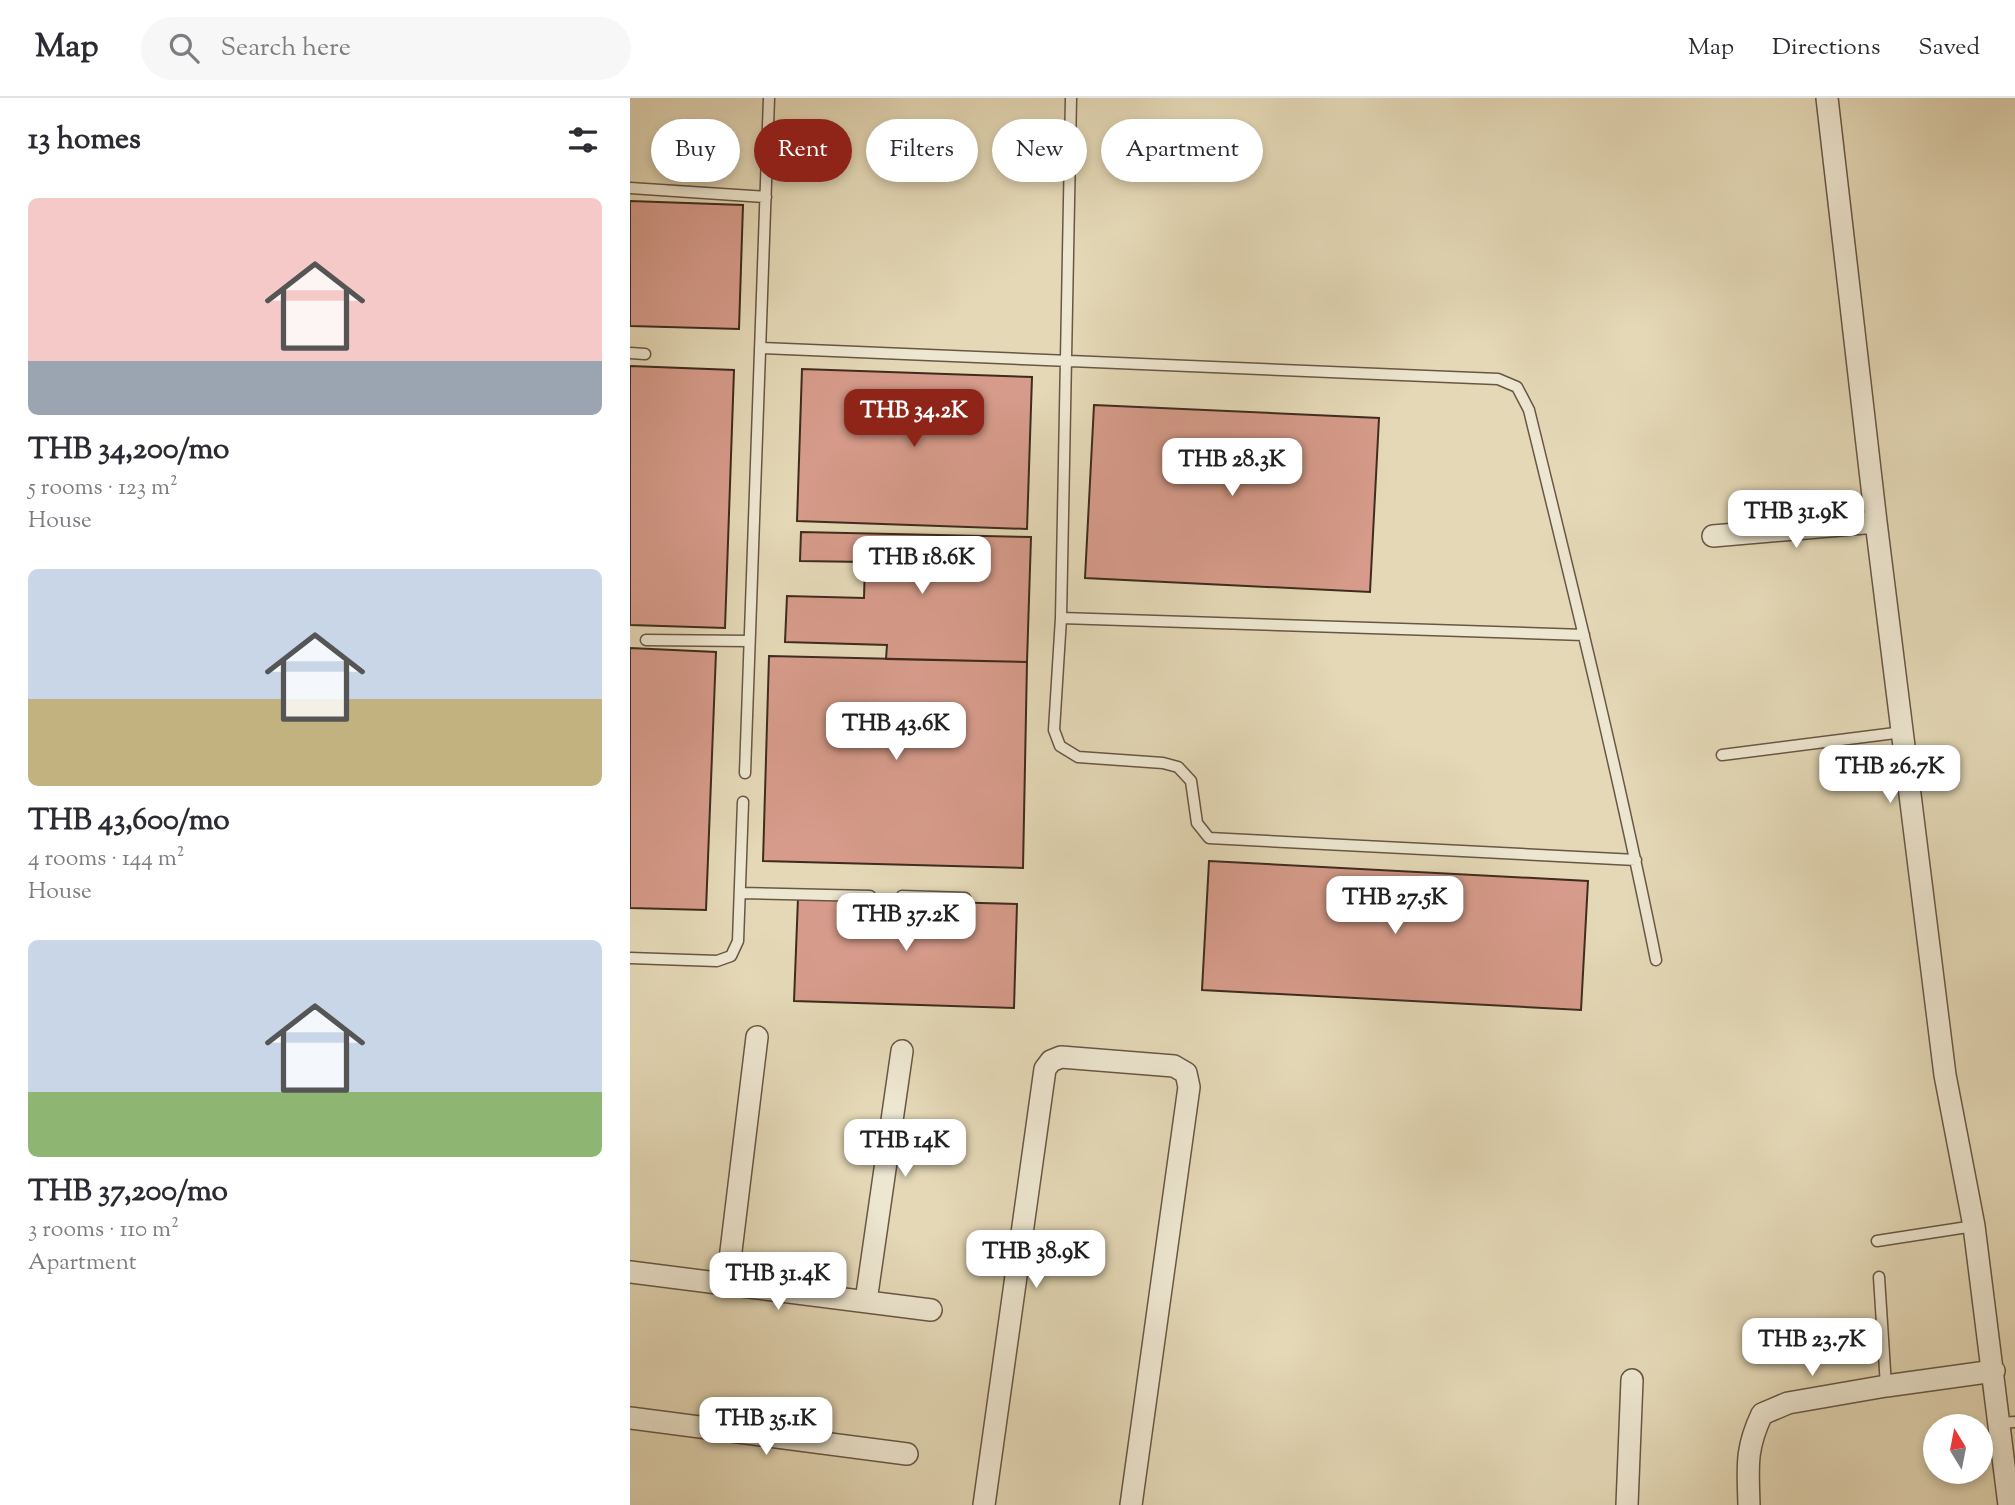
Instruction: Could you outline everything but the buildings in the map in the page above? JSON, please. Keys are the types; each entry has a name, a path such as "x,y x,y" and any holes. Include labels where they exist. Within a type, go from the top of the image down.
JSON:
{"street":[{"path":"1827,98 1876,523 1945,1075 1974,1226 1994,1371 2007,1422 2009,1505"},
{"path":"1713,536 1876,523"},
{"path":"727,1284 757,1037"},
{"path":"866,1301 902,1051"},
{"path":"985,1505 1045,1069 1051,1061 1061,1057 1174,1066 1186,1073 1189,1087 1131,1505"},
{"path":"630,1272 931,1310"},
{"path":"1749,1505 1748,1455 1753,1433 1762,1414 1788,1403 1994,1371"},
{"path":"1627,1505 1632,1380"},
{"path":"630,1418 907,1454"}],"lane":[{"path":"744,773 769,98"},
{"path":"1071,98 1061,618 1054,730 1060,746 1078,757 1163,763 1178,767 1191,781 1197,823 1209,838 1636,860"},
{"path":"630,188 766,197"},
{"path":"760,348 1498,379 1517,387 1529,410 1584,635 1636,860 1656,960"},
{"path":"630,353 645,354"},
{"path":"1061,618 1584,635"},
{"path":"646,640 749,641"},
{"path":"1722,755 1903,732"},
{"path":"630,958 717,961 731,956 738,941 743,802"},
{"path":"740,892 870,896"},
{"path":"902,896 965,898"},
{"path":"1877,1241 1974,1226"},
{"path":"1879,1277 1886,1386"}]}
